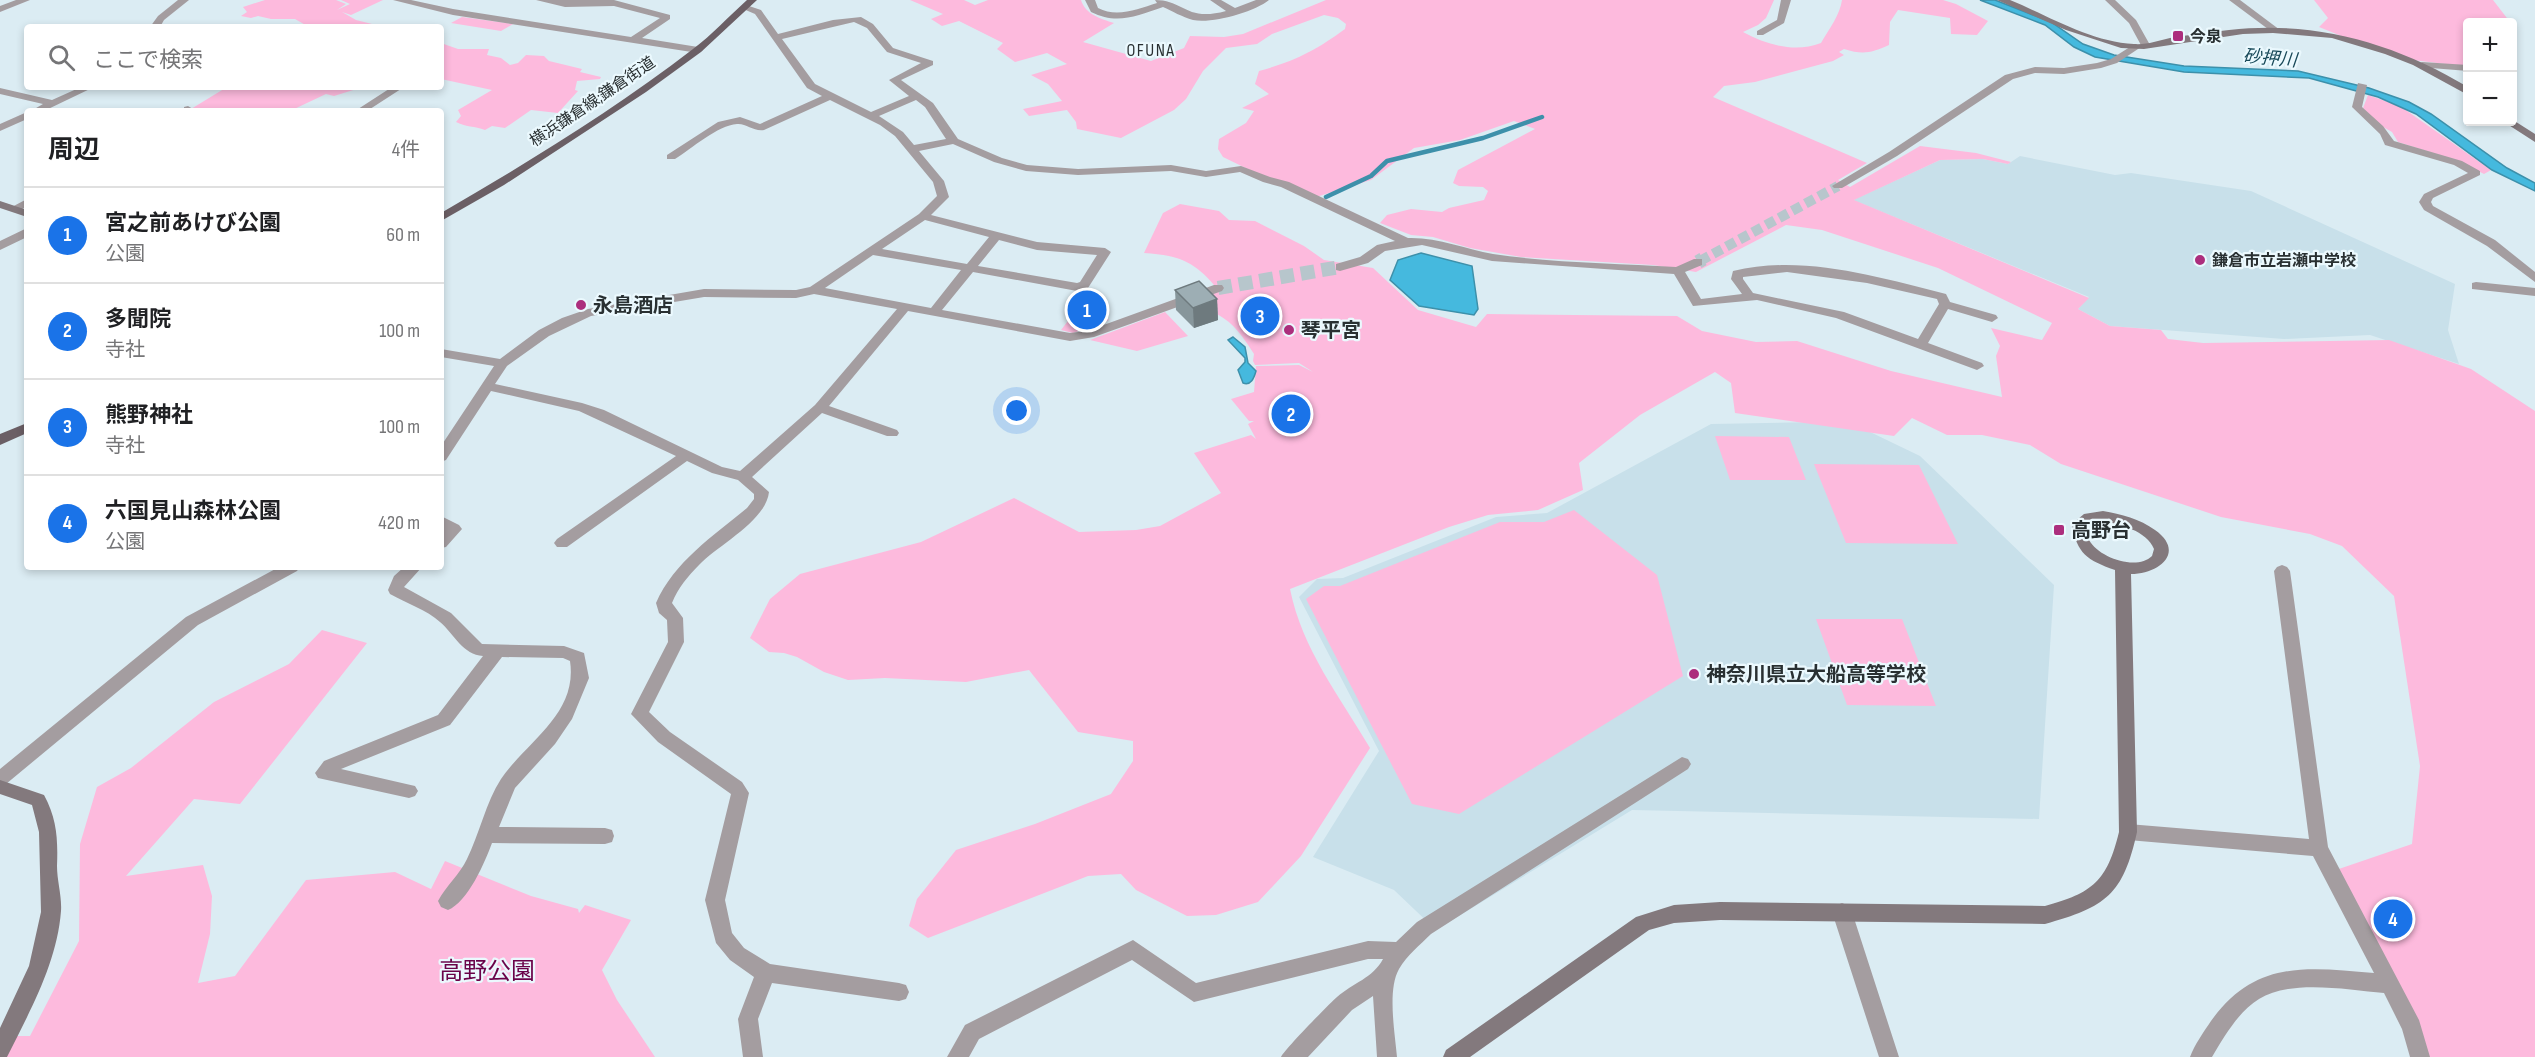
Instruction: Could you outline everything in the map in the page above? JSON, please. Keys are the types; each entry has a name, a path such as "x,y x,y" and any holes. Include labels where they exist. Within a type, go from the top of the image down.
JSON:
{"main road":[{"name":"横浜鎌倉線;鎌倉街道","path":"444,216 592,123 698,50 748,2"},
{"path":"0,440 24,428"}],"street":[{"path":"0,9 25,0"},
{"path":"157,24 161,18 184,0"},
{"path":"398,0 453,12 698,50"},
{"path":"541,0 565,4 614,3 666,17 633,40"},
{"path":"1089,0 1094,10 1108,17 1136,12 1162,2 1195,18 1234,12 1264,0"},
{"path":"1215,0 1234,12"},
{"path":"1760,33 1781,21 1786,0"},
{"path":"2002,0 2113,44 2140,46 2222,33 2275,30 2335,36 2391,51 2422,65 2463,89"},
{"path":"2110,0 2133,22 2140,46"},
{"path":"2234,0 2275,30"},
{"path":"444,452 502,363 544,333 566,321 588,313 704,293 796,294 814,290 938,204 943,196 942,189 899,134 871,116 811,86 801,75 778,37 748,2"},
{"path":"778,37 845,21 860,20 877,32 890,50 930,63 894,79 934,110 942,128 954,141 998,160 1046,171 1097,172 1171,168 1206,174 1241,169 1285,184 1406,242"},
{"path":"1838,186 1893,154 2009,77 2035,70 2064,71 2098,66 2140,46"},
{"path":"2422,65 2463,68"},
{"path":"2362,85 2357,107 2366,118 2386,132 2389,143 2458,163 2476,173 2428,196 2425,202 2428,208 2491,243 2535,278"},
{"path":"42,108 82,90"},
{"path":"365,108 394,90"},
{"path":"0,91 53,103"},
{"path":"671,158 722,124 740,120 760,128 830,96"},
{"path":"871,116 917,96"},
{"path":"0,128 24,116"},
{"path":"2515,126 2535,139"},
{"path":"910,149 954,141"},
{"path":"0,204 24,213"},
{"path":"14,209 24,204"},
{"path":"871,251 1077,287 1084,285 1105,252 1037,246 995,237 923,216"},
{"path":"0,246 24,234"},
{"path":"934,312 995,237"},
{"path":"1340,267 1364,260 1381,248 1422,241 1492,257 1526,261 1678,271 1698,262"},
{"path":"1750,297 1737,279 1737,274 1787,268 1913,288 1942,297 1945,304"},
{"path":"1678,271 1697,303 1750,297 1840,315 1977,366"},
{"path":"2476,286 2535,292"},
{"path":"814,290 1070,337 1089,334 1218,288"},
{"path":"1945,304 1992,318"},
{"path":"1921,345 1945,304"},
{"path":"742,477 820,408 862,361 905,307"},
{"path":"444,353 502,363"},
{"path":"488,386 582,407 685,456 717,470 742,477 762,492 761,500 752,512 694,560 671,587 664,603 665,609 675,618 676,642 640,714 664,737 736,787 740,793 715,900 723,937 744,960 766,973 899,992"},
{"path":"820,408 892,432"},
{"path":"562,543 685,456"},
{"path":"2116,518 2147,531 2158,544 2161,553 2159,559 2152,565 2142,568 2123,567 2099,557 2089,549 2082,540 2079,524 2089,519 2116,518"},
{"path":"444,523 454,529 444,540"},
{"path":"1453,1057 1643,923 1674,914 1719,911 2045,915 2077,907 2100,895 2114,878 2123,859 2128,832 2123,567"},
{"path":"0,779 192,621 286,570"},
{"path":"410,570 400,579 396,590 445,618 469,644 479,650 572,654 578,657 580,662 581,678 563,719 549,739 508,784 473,867 448,901"},
{"path":"2282,571 2319,848 2412,1027 2420,1057"},
{"path":"409,791 324,772 330,766 444,720 496,652"},
{"path":"1291,1057 1305,1047 1345,1003 1385,977 1400,951 1424,928 1682,764"},
{"path":"0,786 38,800 45,812 49,826 51,911 37,974 0,1050"},
{"path":"2128,832 2319,848"},
{"path":"486,835 605,836"},
{"path":"1842,912 1889,1057"},
{"path":"957,1057 972,1032 1133,949 1194,993 1368,950 1400,951"},
{"path":"753,1057 748,1019 766,973"},
{"path":"1385,977 1384,1028 1387,1057"},
{"path":"2200,1057 2214,1034 2252,992 2277,983 2313,978 2390,984"}],"shaded area":[{"name":"鎌倉市立岩瀬中学校","path":"2020,156 2115,175 2131,173 2251,191 2455,284 2448,330 2459,364 2370,335 2284,339 2110,326 2078,309 2089,297 1853,200 1940,160 1983,159 2008,164"},
{"name":"神奈川県立大船高等学校","path":"1818,422 1866,430 1920,456 2054,585 2039,819 1632,810 1436,930 1394,890 1313,857 1379,751 1299,597 1317,579 1343,578 1496,517 1547,513 1711,424"}],"green space":[{"path":"265,0 336,0 346,4 337,10 350,4 341,0 383,0 351,15 342,12 356,20 372,24 304,24 295,19 271,19 258,16 251,18 241,16 247,12 243,7"},
{"path":"910,0 964,0 975,5 988,0 1081,0 1090,12 1114,23 1083,42 1151,61 1184,48 1190,36 1224,37 1243,34 1326,0 1774,0 1766,18 1758,25 1743,32 1771,44 1791,47 1821,43 1837,17 1842,0 1943,0 1956,4 1988,21 1977,35 1951,34 1950,18 1898,10 1890,22 1889,45 1867,52 1844,49 1839,52 1844,55 1833,61 1755,82 1724,86 1713,97 1867,163 1838,180 1850,187 1920,146 1976,153 2011,162 2008,164 1983,159 1940,160 1854,200 2089,298 2078,309 2110,326 2161,330 2168,339 2203,343 2389,340 2471,369 2535,411 2535,1057 2420,1057 2330,872 2412,844 2420,766 2394,596 2342,546 2310,534 2221,517 2061,464 2030,445 1982,435 1947,435 1912,418 1894,436 1735,413 1731,383 1715,372 1640,415 1579,463 1583,490 1538,510 1488,515 1449,527 1290,589 1303,632 1323,672 1370,748 1301,856 1258,902 1216,915 1187,916 1136,890 1121,874 1088,876 928,938 909,926 917,899 956,850 1035,824 1111,794 1133,761 1133,741 1078,732 1029,670 966,682 885,678 848,680 824,672 797,657 769,652 750,638 770,599 800,574 921,542 1014,498 1079,532 1136,530 1160,526 1221,493 1194,453 1251,435 1256,439 1248,424 1254,421 1249,421 1231,399 1254,392 1256,366 1299,365 1313,372 1299,363 1255,365 1254,354 1242,337 1229,322 1217,314 1212,295 1214,285 1199,270 1183,260 1144,253 1163,213 1180,204 1219,211 1229,220 1255,221 1304,246 1324,260 1373,268 1418,310 1476,327 1487,314 1677,316 1702,331 1756,342 1797,341 1891,371 2002,397 1996,356 2000,346 1991,328 2042,340 2052,323 1938,268 1822,230 1786,225 1696,272 1653,265 1521,257 1470,248 1433,237 1411,235 1380,223 1387,215 1411,209 1442,212 1449,208 1484,200 1488,191 1483,187 1459,186 1453,183 1458,170 1535,129 1514,121 1460,140 1414,148 1371,180 1316,197 1264,177 1223,157 1218,149 1219,139 1246,123 1254,111 1242,108 1269,94 1255,84 1259,71 1304,54 1334,37 1345,29 1346,24 1338,18 1324,15 1272,34 1257,44 1226,48 1203,71 1186,99 1174,110 1121,138 1077,129 1076,122 1067,110 1029,116 1023,109 1062,101 1048,84 1031,75 1067,64 1047,53 1015,62 997,49 1003,43 959,21 942,26 931,19 943,14"},
{"path":"2314,0 2493,0 2507,18 2463,18 2462,66 2396,58 2319,27 2328,18"},
{"path":"462,17 513,24 501,31 451,23"},
{"path":"444,44 458,49 489,49 487,55 501,58 510,65 518,63 526,55 544,56 549,61 582,69 580,72 601,77 600,79 577,81 575,90 578,91 558,113 531,110 505,128 492,126 485,130 456,122 461,116 458,110 492,90 444,80"},
{"path":"222,90 353,90 334,96 326,94 296,108 193,108"},
{"path":"2368,95 2400,106 2491,170 2484,174 2458,161 2398,142 2392,132 2376,123 2363,108"},
{"path":"1085,299 1109,320 1073,333 1061,330"},
{"path":"1165,312 1188,336 1137,351 1090,340"},
{"path":"1715,436 1789,437 1806,480 1730,480"},
{"path":"1814,464 1919,465 1958,544 1846,543"},
{"path":"1574,510 1657,575 1683,676 1459,814 1412,804 1306,599 1324,586 1340,586 1500,522 1544,522"},
{"path":"1816,619 1902,619 1936,706 1847,705"},
{"name":"高野公園","path":"322,630 367,643 240,804 194,799 126,876 203,865 212,896 210,934 198,983 235,976 306,880 395,872 431,889 445,861 531,896 578,909 579,913 585,905 631,920 602,970 617,1000 655,1057 0,1057 0,1036 30,1036 79,941 80,844 97,787 131,768 214,702 289,664"}],"water":[{"name":"砂押川","path":"1980,0 1995,0 2051,22 2083,44 2114,55 2184,66 2298,71 2369,88 2409,102 2431,114 2507,168 2535,183 2535,191 2492,170 2416,114 2378,97 2309,78 2184,72 2095,57 2074,47 2045,25"},
{"path":"1421,253 1472,266 1478,309 1474,315 1419,306 1390,280 1398,260"},
{"path":"1233,337 1245,347 1248,363 1256,371 1253,379 1248,383 1243,383 1238,370 1245,362 1245,358 1228,340"}],"building":[{"path":"1199,281 1217,299 1193,308 1175,290"}],"waterway":[{"path":"1326,197 1371,176 1387,161 1483,138 1542,117"}],"tunnel":[{"path":"1700,261 1838,186"},
{"path":"1698,262 1703,259"},
{"path":"1218,288 1340,267"}],"place":[{"name":"今泉","path":"2178,36"},
{"name":"鎌倉市立岩瀬中学校","path":"2200,260"},
{"name":"永島酒店","path":"581,305"},
{"name":"宮之前あけび公園","path":"1087,310"},
{"name":"熊野神社","path":"1260,316"},
{"name":"琴平宮","path":"1289,330"},
{"name":"多聞院","path":"1291,414"},
{"name":"高野台","path":"2059,530"},
{"name":"神奈川県立大船高等学校","path":"1694,674"},
{"name":"六国見山森林公園","path":"2393,919"}],"district":[{"name":"OFUNA","path":"1151,50"}]}
